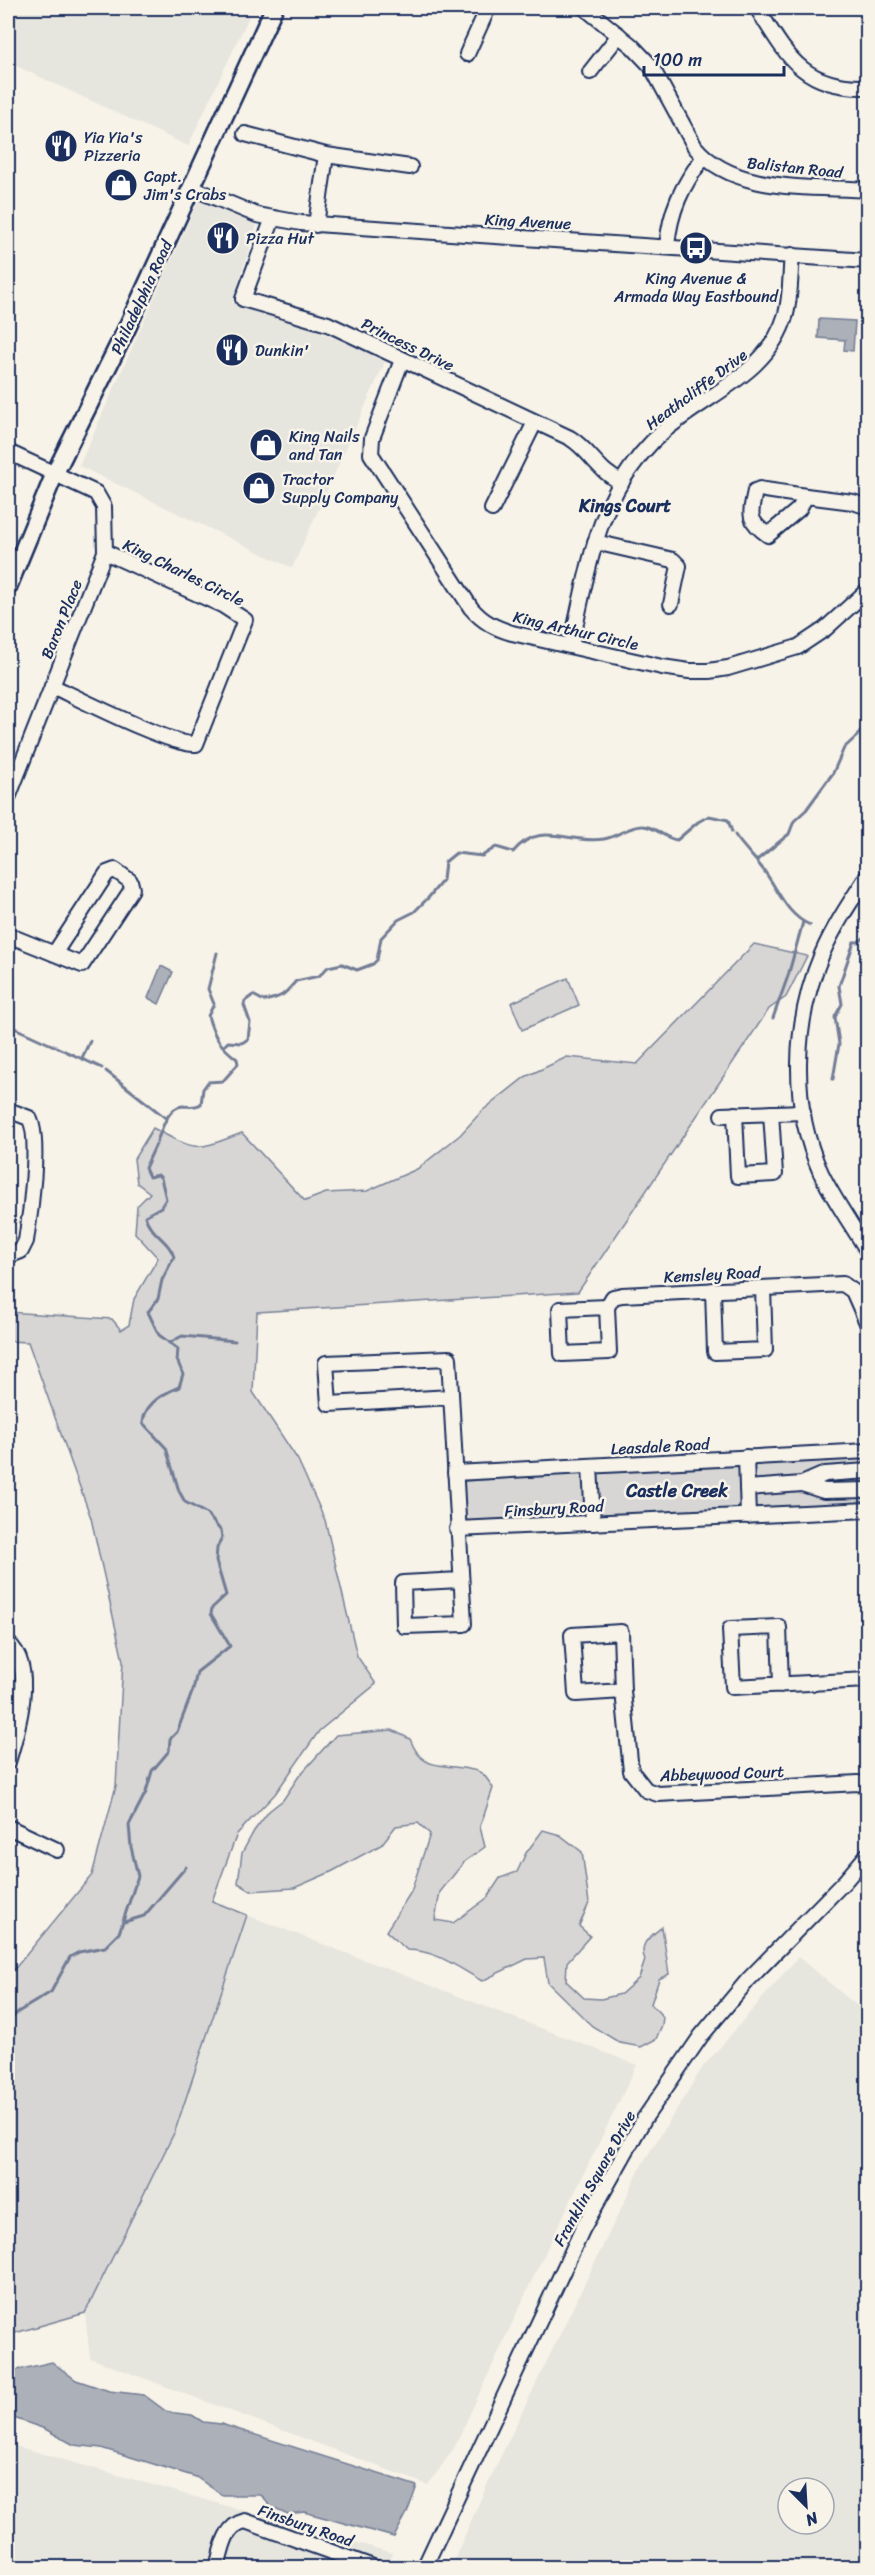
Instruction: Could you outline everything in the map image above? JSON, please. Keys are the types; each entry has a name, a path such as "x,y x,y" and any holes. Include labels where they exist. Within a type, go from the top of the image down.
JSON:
{"main road":[{"name":"Philadelphia Road","path":"8,587 55,473 126,330 274,8"}],"street":[{"path":"467,54 488,8"},
{"name":"Balistan Road","path":"585,8 642,56 658,76 689,136 704,157 730,174 752,181 867,190"},
{"path":"757,8 782,49 809,75 836,85 867,87"},
{"path":"590,72 619,35"},
{"path":"245,134 326,155 410,167"},
{"path":"316,225 326,155"},
{"path":"668,246 676,200 704,157"},
{"name":"King Avenue","path":"192,188 245,211 316,225 668,246 867,261"},
{"name":"Princess Drive","path":"273,218 243,299 328,324 581,444 607,475 622,482"},
{"name":"Heathcliffe Drive","path":"571,645 595,543 604,515 622,482 643,452 659,435 688,412 749,371 767,352 785,314 792,255"},
{"name":"King Arthur Circle","path":"402,360 372,438 370,448 374,462 477,615 494,627 512,633 690,671 728,668 798,647 825,629 867,590"},
{"path":"492,509 535,422"},
{"path":"8,452 55,473"},
{"name":"Baron Place","path":"8,798 105,552 101,499 92,489 55,473"},
{"path":"806,496 853,502 867,507"},
{"path":"595,543 673,560 679,567 671,604"},
{"name":"King Charles Circle","path":"52,686 163,736 190,745 196,744 233,653 245,620 222,605 105,552"},
{"path":"8,935 54,954 82,965 132,889 130,882 115,870 107,873 54,954"},
{"path":"867,875 834,929 809,989 800,1035 799,1057 803,1112 807,1132 821,1173 867,1252"},
{"path":"8,1110 29,1118 34,1129 35,1149 26,1241 21,1251 8,1256"},
{"path":"771,1113 775,1174 738,1176 728,1114 803,1112"},
{"name":"Kemsley Road","path":"607,1307 560,1309 562,1354 609,1352 607,1307 613,1297 622,1295 843,1284 864,1303"},
{"path":"712,1290 715,1352 725,1352 765,1350 763,1288"},
{"path":"864,1303 867,1325"},
{"path":"451,1397 329,1404 326,1363 448,1358 451,1397 460,1580 464,1624 404,1626 403,1583 460,1580"},
{"name":"Leasdale Road","path":"454,1473 867,1450"},
{"path":"746,1457 748,1516"},
{"path":"590,1466 593,1523"},
{"path":"747,1488 802,1484 825,1474 867,1471"},
{"path":"802,1484 824,1491 867,1490"},
{"name":"Finsbury Road","path":"458,1530 867,1510"},
{"path":"781,1685 779,1627 730,1629 733,1688 867,1680"},
{"name":"Abbeywood Court","path":"623,1691 576,1694 572,1635 621,1632 623,1691 631,1771 646,1790 658,1794 858,1783 867,1786"},
{"path":"8,1643 17,1655 23,1676 19,1719 8,1762"},
{"path":"8,1827 57,1850"},
{"name":"Franklin Square Drive","path":"424,2568 583,2228 644,2119 715,2020 772,1953 845,1881 867,1854"},
{"name":"Finsbury Road","path":"217,2568 228,2531 236,2523 245,2522 376,2568"}],"shaded area":[{"path":"8,8 253,8 188,146 8,62"},
{"path":"198,201 257,225 232,303 303,325 385,362 292,568 79,466"},
{"path":"819,319 855,321 853,351 844,350 845,340 818,338"},
{"path":"754,944 807,956 786,997 769,1009 578,1292 257,1312 253,1392 298,1460 325,1520 357,1656 376,1684 319,1731 275,1794 237,1834 212,1901 247,1915 175,2131 85,2313 8,2335 8,1977 92,1875 116,1786 123,1661 91,1518 28,1342 8,1341 8,1312 112,1319 121,1330 129,1325 134,1299 158,1258 135,1233 137,1206 150,1193 137,1183 134,1159 153,1128 179,1141 197,1146 205,1146 242,1133 305,1201 326,1193 367,1191 417,1169 460,1135 482,1111 525,1077 567,1057 637,1064"},
{"path":"161,966 173,972 159,1004 148,998"},
{"path":"568,978 579,1005 522,1030 511,1003"},
{"path":"867,1455 867,1503 465,1521 464,1481"},
{"path":"392,1730 410,1739 420,1757 426,1761 440,1766 478,1771 493,1788 480,1827 485,1847 464,1862 440,1892 435,1920 453,1923 487,1898 500,1878 517,1872 526,1853 543,1830 560,1835 582,1852 589,1903 579,1926 590,1936 567,1962 566,1981 584,1998 601,1999 621,1994 639,1978 645,1960 644,1945 662,1927 669,1974 659,1979 651,2004 663,2017 656,2039 641,2047 620,2043 592,2026 548,1983 544,1958 527,1959 482,1981 437,1956 407,1950 386,1931 411,1892 430,1834 418,1823 396,1826 381,1845 331,1872 294,1888 251,1891 238,1883 242,1853 254,1831 269,1811 283,1800 299,1776 336,1735"},
{"path":"247,1915 637,2065 541,2261 454,2448 428,2485 90,2358 85,2313 175,2131"},
{"path":"798,1957 867,2014 867,2554 859,2568 451,2567 487,2485 643,2163 703,2067"},
{"path":"52,2362 76,2380 109,2391 144,2395 167,2412 192,2415 203,2422 221,2424 417,2486 407,2513 394,2537 304,2512 288,2514 270,2506 261,2495 222,2495 196,2477 101,2448 74,2445 45,2429 8,2416 8,2372"},
{"path":"8,2444 393,2553 387,2568 8,2567"}],"waterway":[{"path":"757,860 789,834 794,821 806,810 833,773 844,748 868,721"},
{"path":"224,1046 228,1042 242,1043 248,1039 250,1022 244,1005 245,1001 253,995 264,1001 270,1000 283,995 296,981 319,976 328,967 342,964 357,970 373,964 377,960 381,938 398,920 414,912 429,897 443,880 445,862 456,853 482,856 496,847 513,852 523,842 545,835 591,840 604,839 638,826 652,828 677,840 709,816 728,820 732,832"},
{"path":"735,835 762,868 788,907 801,920 810,925"},
{"path":"773,1018 803,922"},
{"path":"854,942 868,935"},
{"path":"833,1079 839,1044 835,1017 842,1004 839,986 854,942"},
{"path":"157,1141 172,1111 182,1106 201,1104 203,1089 208,1082 223,1081 238,1064 237,1059 218,1040 208,1016 214,1004 208,989 217,953"},
{"path":"8,1025 102,1068"},
{"path":"82,1058 90,1041"},
{"path":"106,1071 167,1119"},
{"path":"8,2022 18,2012 51,1992 70,1957 79,1952 105,1947 119,1933 138,1876 131,1847 129,1825 146,1792 152,1771 169,1751 170,1739 177,1732 193,1690 197,1672 230,1646 211,1614 212,1608 226,1595 216,1561 217,1548 222,1537 221,1531 207,1514 185,1502 179,1491 166,1448 143,1423 144,1416 151,1405 167,1392 179,1387 183,1374 177,1360 178,1349 159,1335 148,1312 158,1299 162,1280 174,1257 172,1251 151,1228 145,1216 161,1207 166,1199 161,1178 158,1175 149,1177 145,1168 156,1144"},
{"path":"169,1343 182,1336 235,1341"},
{"path":"124,1922 144,1916 186,1867"}],"place":[{"name":"Yia Yia's Pizzeria","path":"61,146"},
{"name":"Capt. Jim's Crabs","path":"121,185"},
{"name":"Pizza Hut","path":"223,238"},
{"name":"King Avenue & Armada Way Eastbound","path":"696,248"},
{"name":"Dunkin'","path":"232,350"},
{"name":"King Nails and Tan","path":"266,445"},
{"name":"Tractor Supply Company","path":"259,488"}],"district":[{"name":"Kings Court","path":"625,506"},
{"name":"Castle Creek","path":"677,1491"}]}
